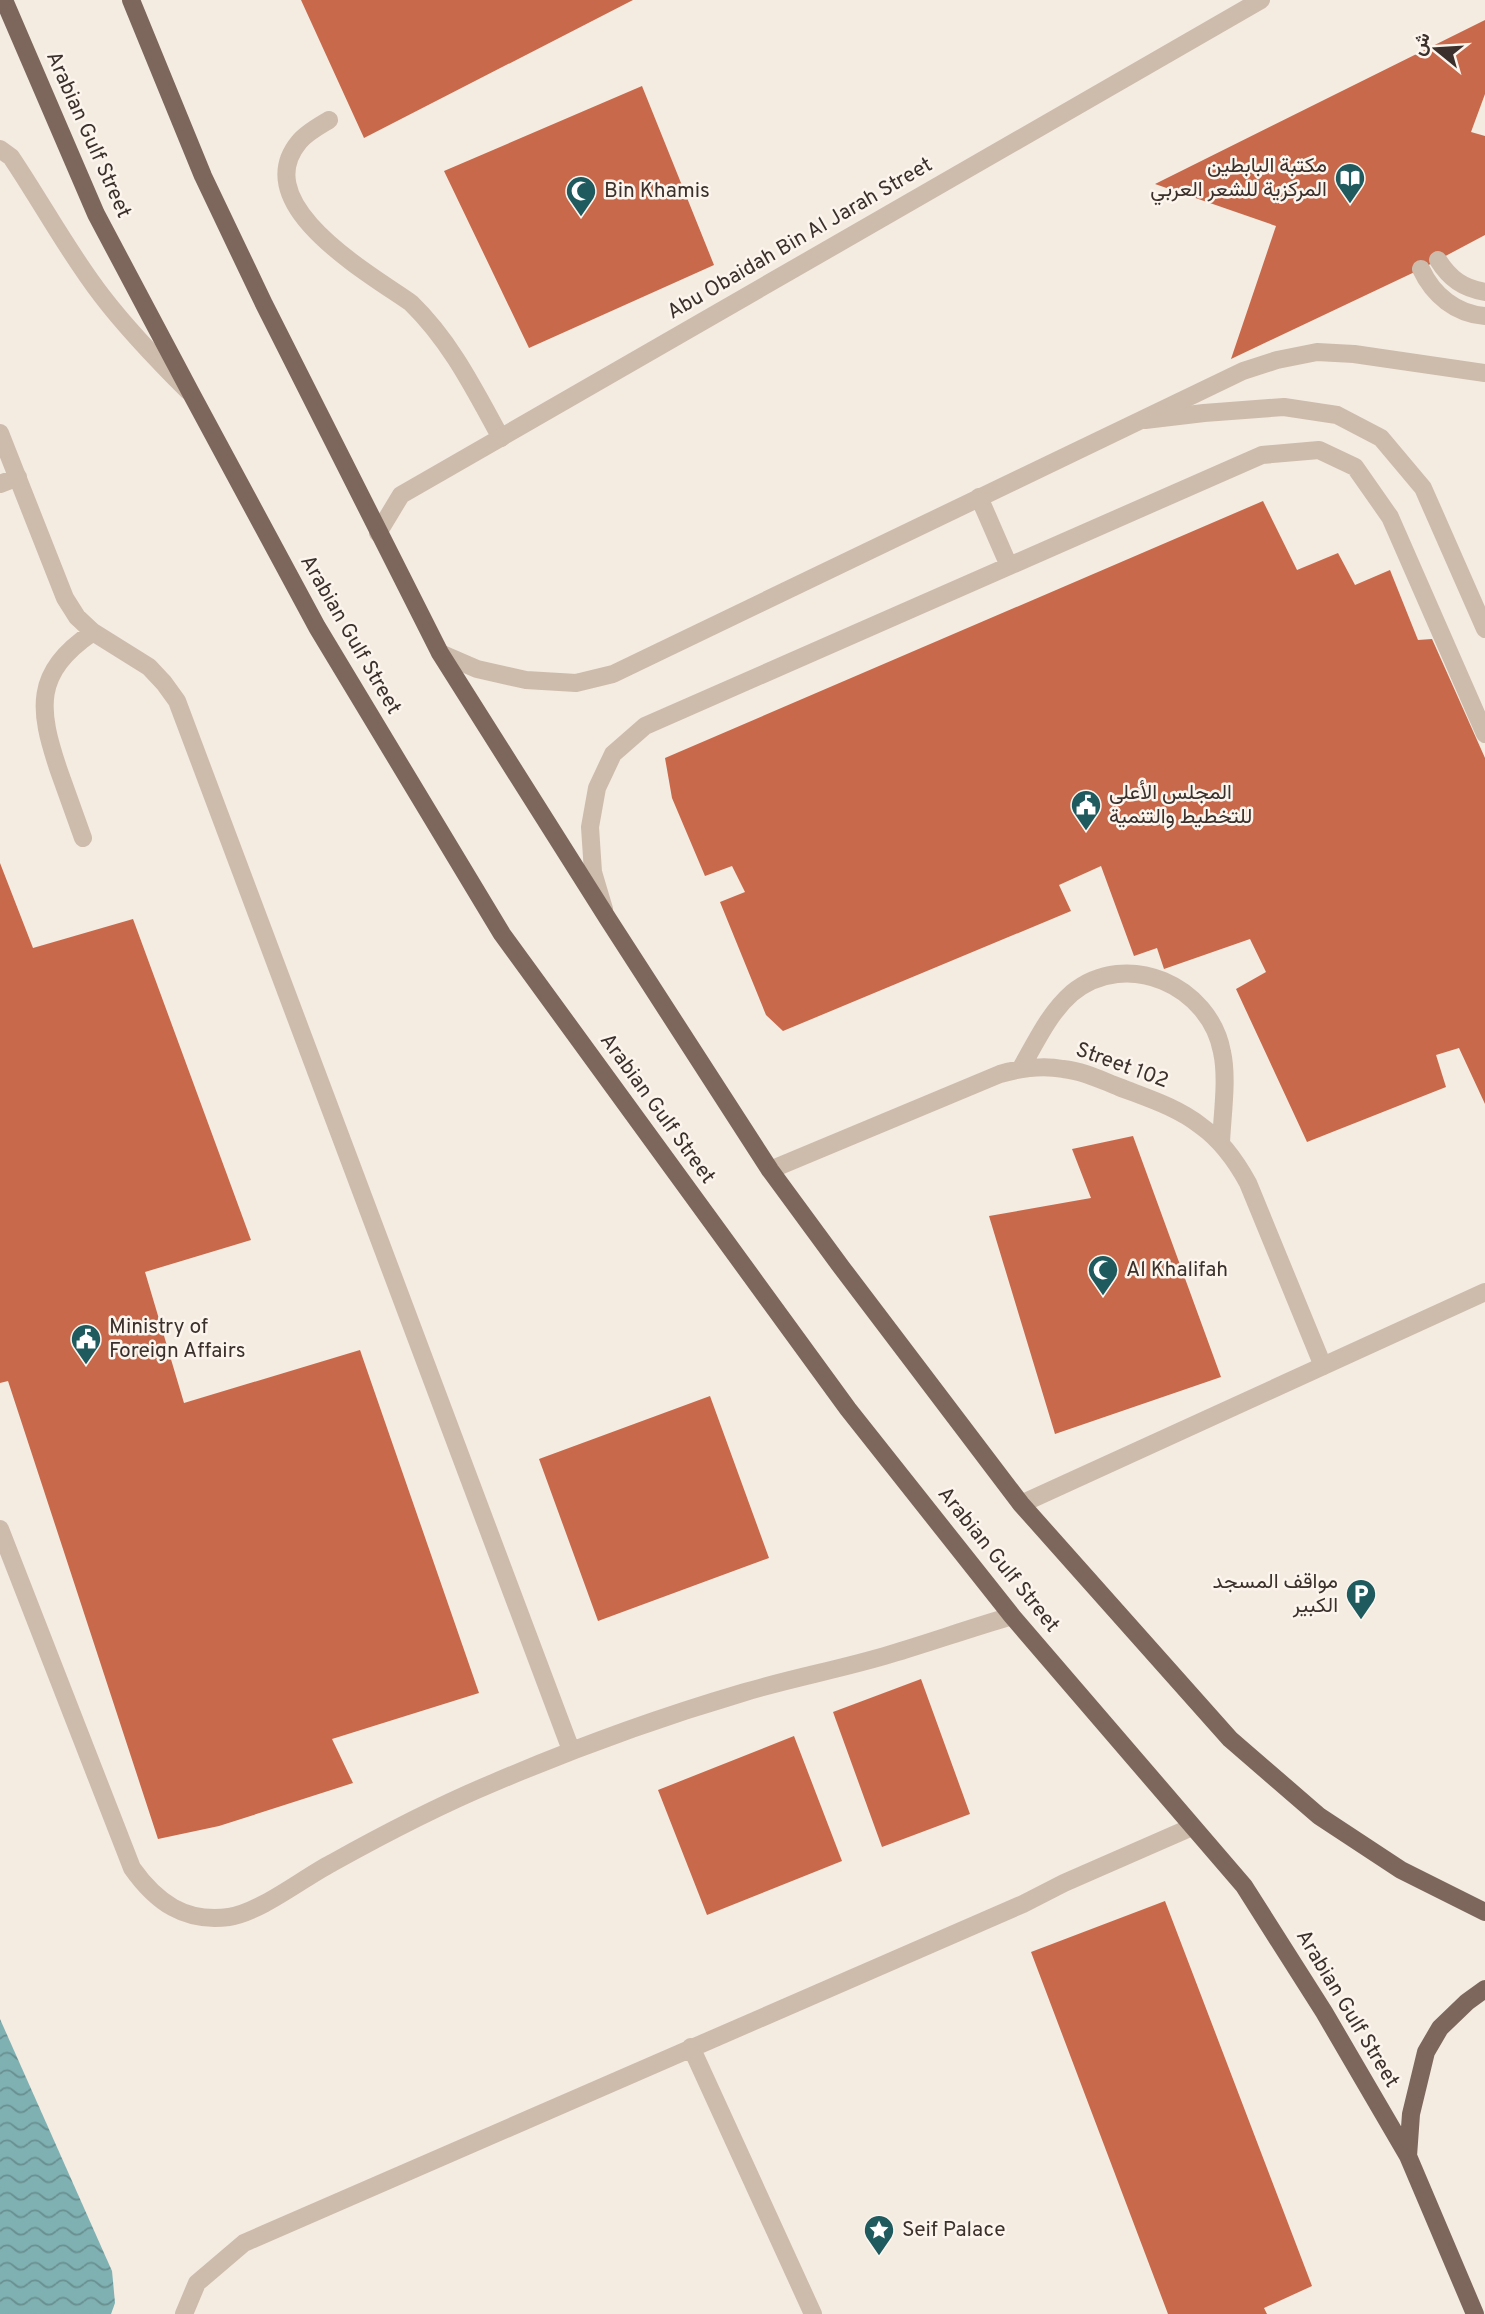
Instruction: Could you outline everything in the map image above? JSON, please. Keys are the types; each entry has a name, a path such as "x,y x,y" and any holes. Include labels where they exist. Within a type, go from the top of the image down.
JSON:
{"main road":[{"name":"Arabian Gulf Street","path":"4,0 96,214 192,395 317,627 502,934 848,1409 1012,1616 1244,1886 1324,2012 1408,2156 1475,2314"},
{"path":"131,0 203,176 378,533 440,653 607,919 770,1170 1021,1504 1230,1740 1319,1816 1401,1870 1485,1912"},
{"path":"1408,2156 1411,2113 1426,2052 1440,2028 1466,2002 1485,1989"}],"street":[{"name":"Abu Obaidah Bin Al Jarah Street","path":"378,533 401,495 1261,0"},
{"path":"329,120 303,138 288,161 288,181 295,203 315,232 411,303 433,326 455,354 501,438"},
{"path":"0,149 19,169 76,261 102,297 192,395"},
{"path":"1438,260 1446,273 1457,283 1471,290 1485,292"},
{"path":"1421,270 1428,284 1449,304 1467,313 1485,316"},
{"path":"440,653 477,669 526,680 576,684 613,674 1137,421 1243,371 1277,359 1317,352 1354,354 1485,373"},
{"path":"1137,421 1284,407 1337,415 1381,438 1423,488 1485,629"},
{"path":"0,433 65,598 77,617 93,632 149,667 177,702 571,1750"},
{"path":"607,919 593,872 590,827 597,788 613,754 645,726 1262,455 1319,450 1355,467 1390,517 1485,734"},
{"path":"0,484 19,477"},
{"path":"979,497 1009,566"},
{"path":"83,838 47,737 45,696 61,659 75,644 93,632"},
{"path":"1021,1068 1055,1011 1074,992 1098,979 1126,974 1153,977 1178,987 1199,1004 1214,1027 1223,1053 1221,1143"},
{"name":"Street 102","path":"770,1170 1000,1074 1021,1068 1065,1069 1085,1074 1182,1113 1203,1126 1221,1143 1248,1183 1324,1366"},
{"path":"1021,1504 1485,1292"},
{"path":"0,1529 132,1868 146,1887 163,1903 184,1913 208,1918 231,1916 253,1909 330,1863 409,1822 489,1784 571,1750 657,1719 745,1692 891,1654 1012,1616"},
{"path":"184,2314 197,2283 244,2242 1023,1904 1192,1827"},
{"path":"691,2046 813,2314"}],"water":[{"path":"0,2019 112,2271 115,2303 111,2314 0,2314"}],"building":[{"path":"301,0 633,0 364,138"},
{"name":"مكتبة البابطين المركزية للشعر العربي","path":"1485,20 1485,94 1471,132 1485,136 1485,235 1421,269 1231,359 1276,226 1155,184"},
{"name":"Bin Khamis","path":"642,86 714,265 529,348 444,171"},
{"name":"المجلس الأعلى للتخطيط والتنمية","path":"1263,501 1297,570 1338,553 1355,585 1390,570 1418,640 1432,639 1485,758 1485,1104 1459,1048 1436,1055 1446,1087 1307,1142 1236,989 1266,972 1250,939 1164,969 1157,948 1134,956 1101,866 1059,885 1071,911 783,1031 766,1015 720,902 745,892 732,866 705,876 672,798 665,758"},
{"name":"Ministry of Foreign Affairs","path":"0,863 33,948 133,919 251,1240 145,1272 184,1403 360,1350 479,1693 332,1739 353,1783 219,1826 158,1839 8,1381 0,1383"},
{"name":"Al Khalifah","path":"1133,1136 1221,1377 1055,1434 989,1216 1091,1198 1072,1149"},
{"path":"710,1396 769,1558 598,1621 539,1459"},
{"path":"921,1679 970,1814 882,1847 833,1712"},
{"path":"794,1736 842,1861 707,1915 658,1790"},
{"path":"1165,1901 1312,2286 1264,2308 1267,2314 1168,2314 1031,1952"}],"place":[{"name":"مكتبة البابطين المركزية للشعر العربي","path":"1350,205"},
{"name":"Bin Khamis","path":"581,218"},
{"name":"المجلس الأعلى للتخطيط والتنمية","path":"1086,832"},
{"name":"Al Khalifah","path":"1103,1297"},
{"name":"Ministry of Foreign Affairs","path":"86,1366"},
{"name":"مواقف المسجد الكبير","path":"1361,1621"},
{"name":"Seif Palace","path":"879,2257"}]}
